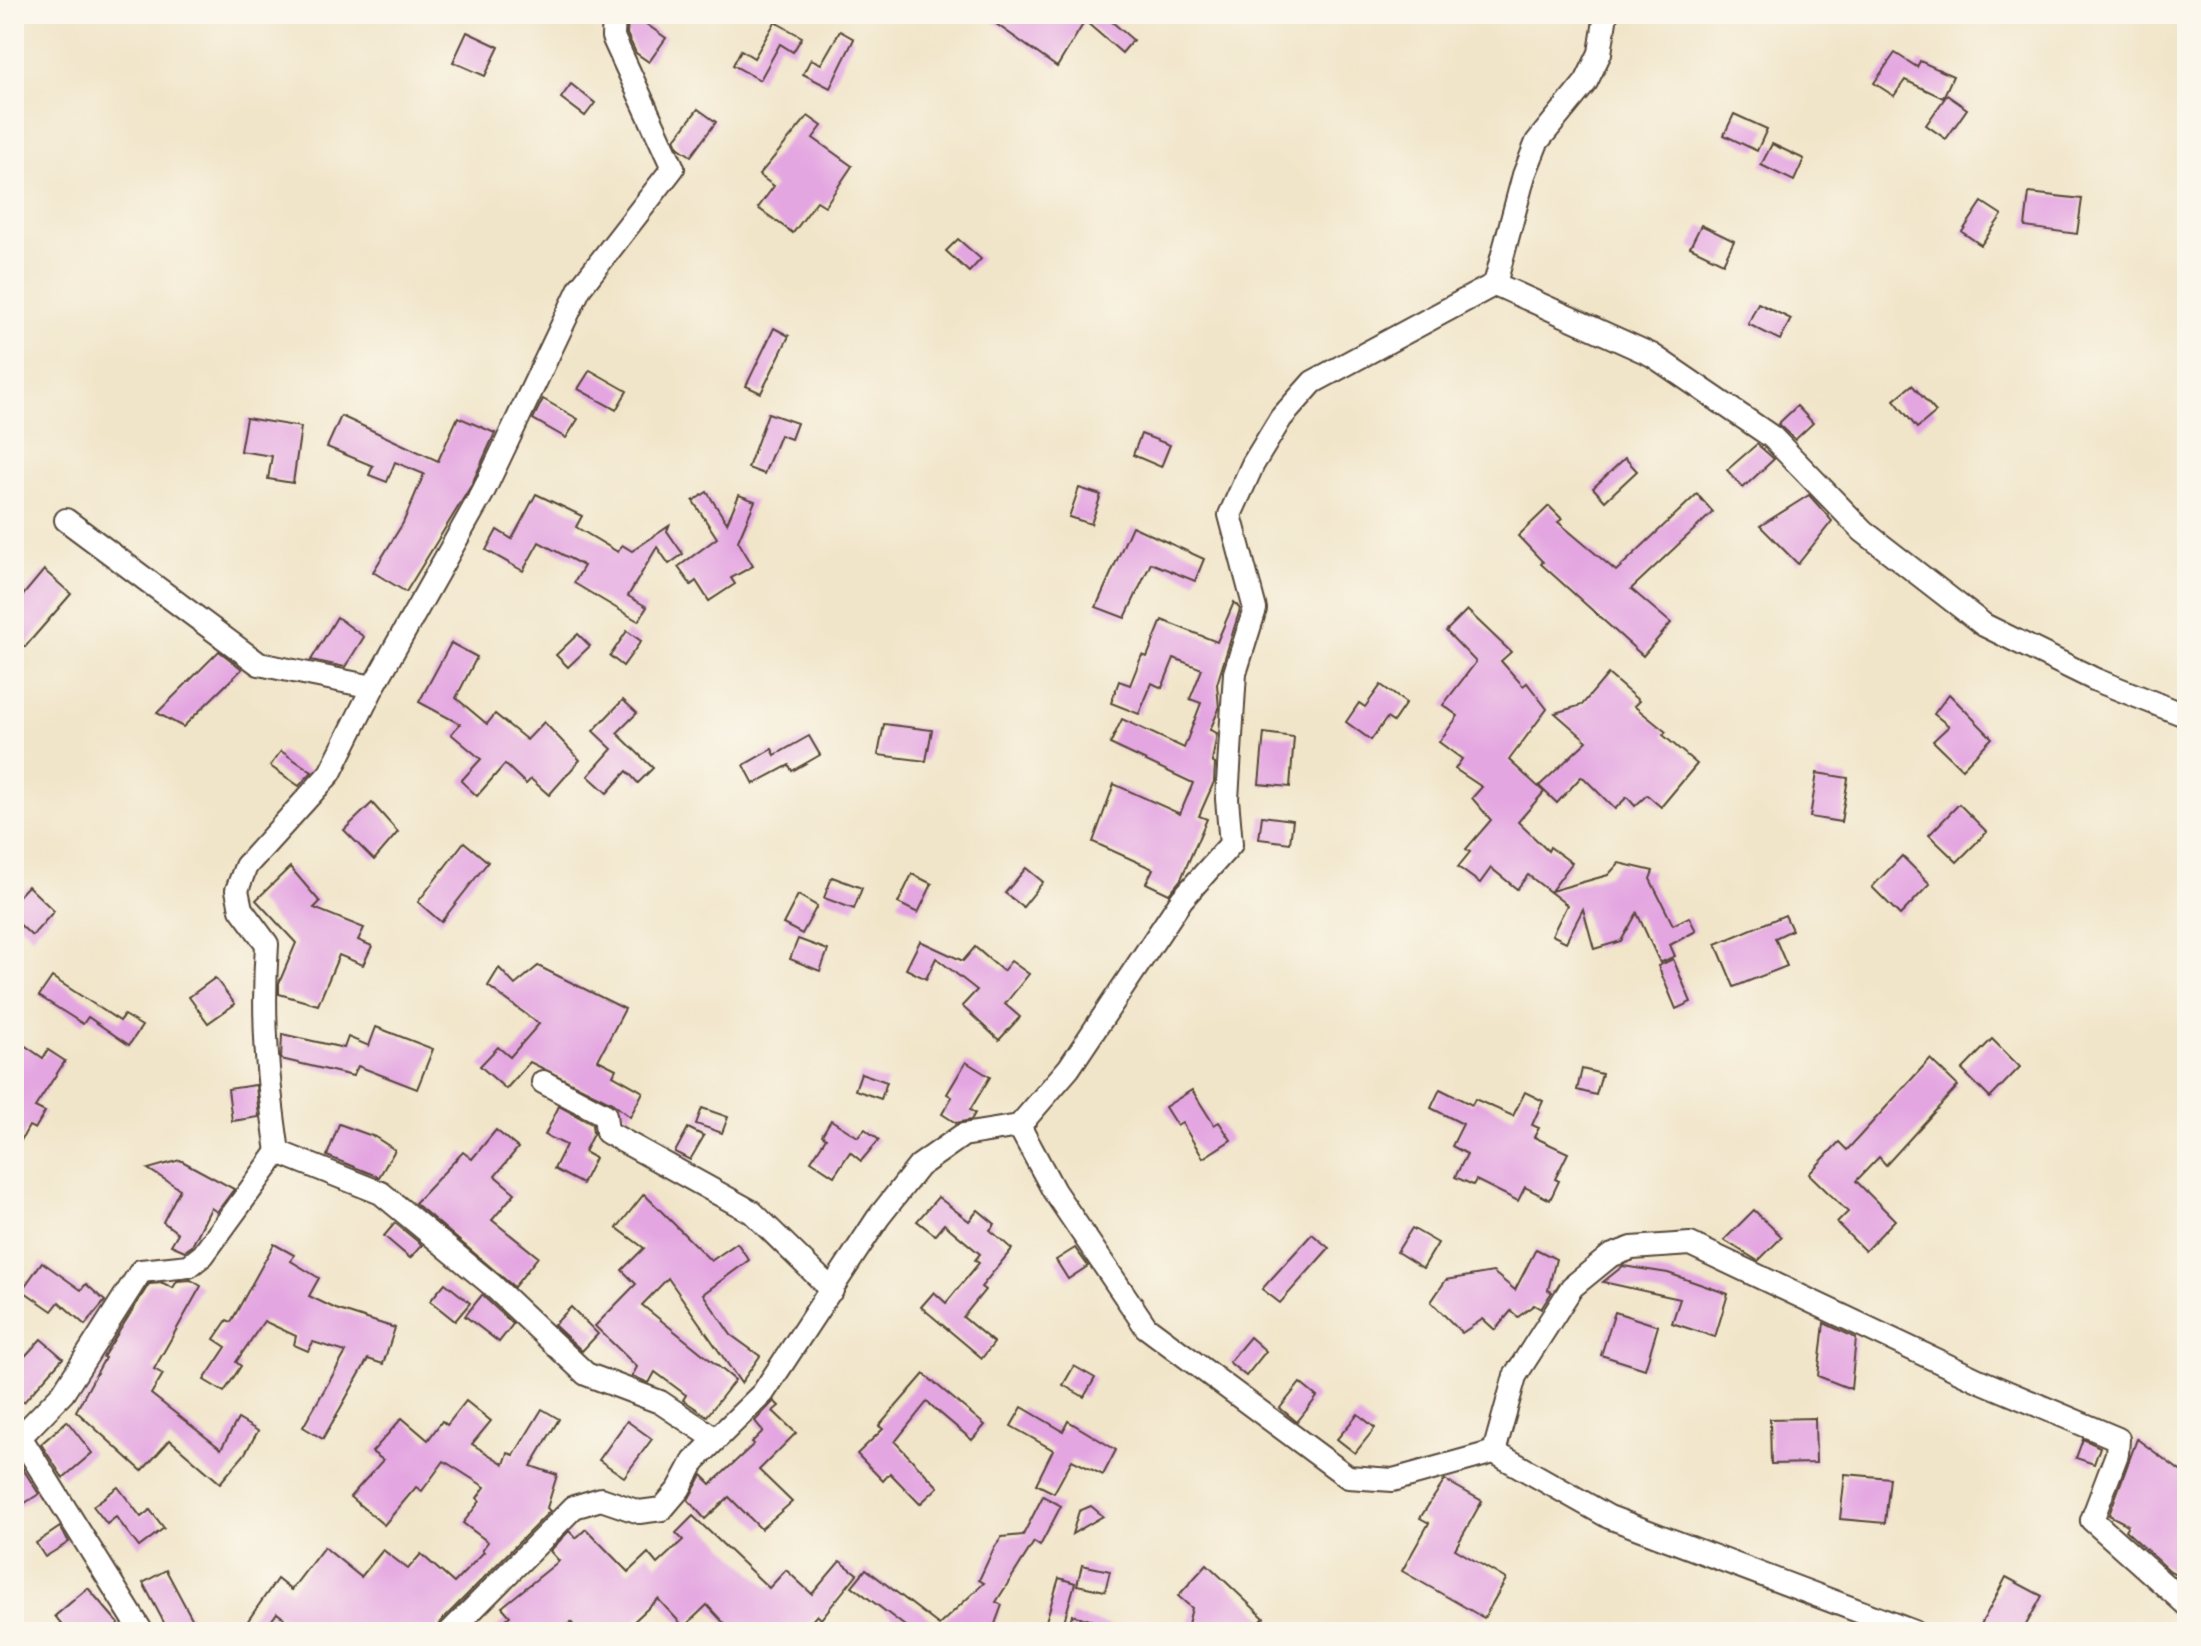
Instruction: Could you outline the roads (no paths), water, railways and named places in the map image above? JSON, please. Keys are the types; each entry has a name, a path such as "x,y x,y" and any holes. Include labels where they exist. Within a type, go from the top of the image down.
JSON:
{"street":[{"path":"142,1632 18,1431 63,1393 141,1271 189,1266 203,1255 278,1152 265,1060 262,1011 267,944 241,909 237,890 246,866 330,773 373,687 483,492 580,288 673,168 613,37 614,14"},
{"path":"450,1632 574,1507 601,1499 639,1512 662,1509 679,1489 694,1461 714,1438 763,1393 878,1218 919,1166 963,1135 1019,1126 1069,1068 1182,899 1231,844 1227,799 1235,673 1255,609 1230,515 1253,464 1281,418 1313,382 1495,284 1524,175 1537,142 1586,82 1600,53 1606,14"},
{"path":"1495,284 1652,355 1772,437 1863,531 1984,625 2096,680 2187,716"},
{"path":"66,520 259,664 373,687"},
{"path":"543,1082 605,1115 607,1132 752,1212 832,1290"},
{"path":"1019,1126 1054,1191 1146,1327 1348,1477 1393,1480 1494,1452 1609,1517 1914,1632"},
{"path":"278,1152 381,1193 492,1285 586,1374 660,1402 714,1438"},
{"path":"1494,1452 1515,1376 1572,1287 1610,1256 1690,1244 1978,1380 2118,1439 2117,1454 2092,1520 2187,1605"}]}
